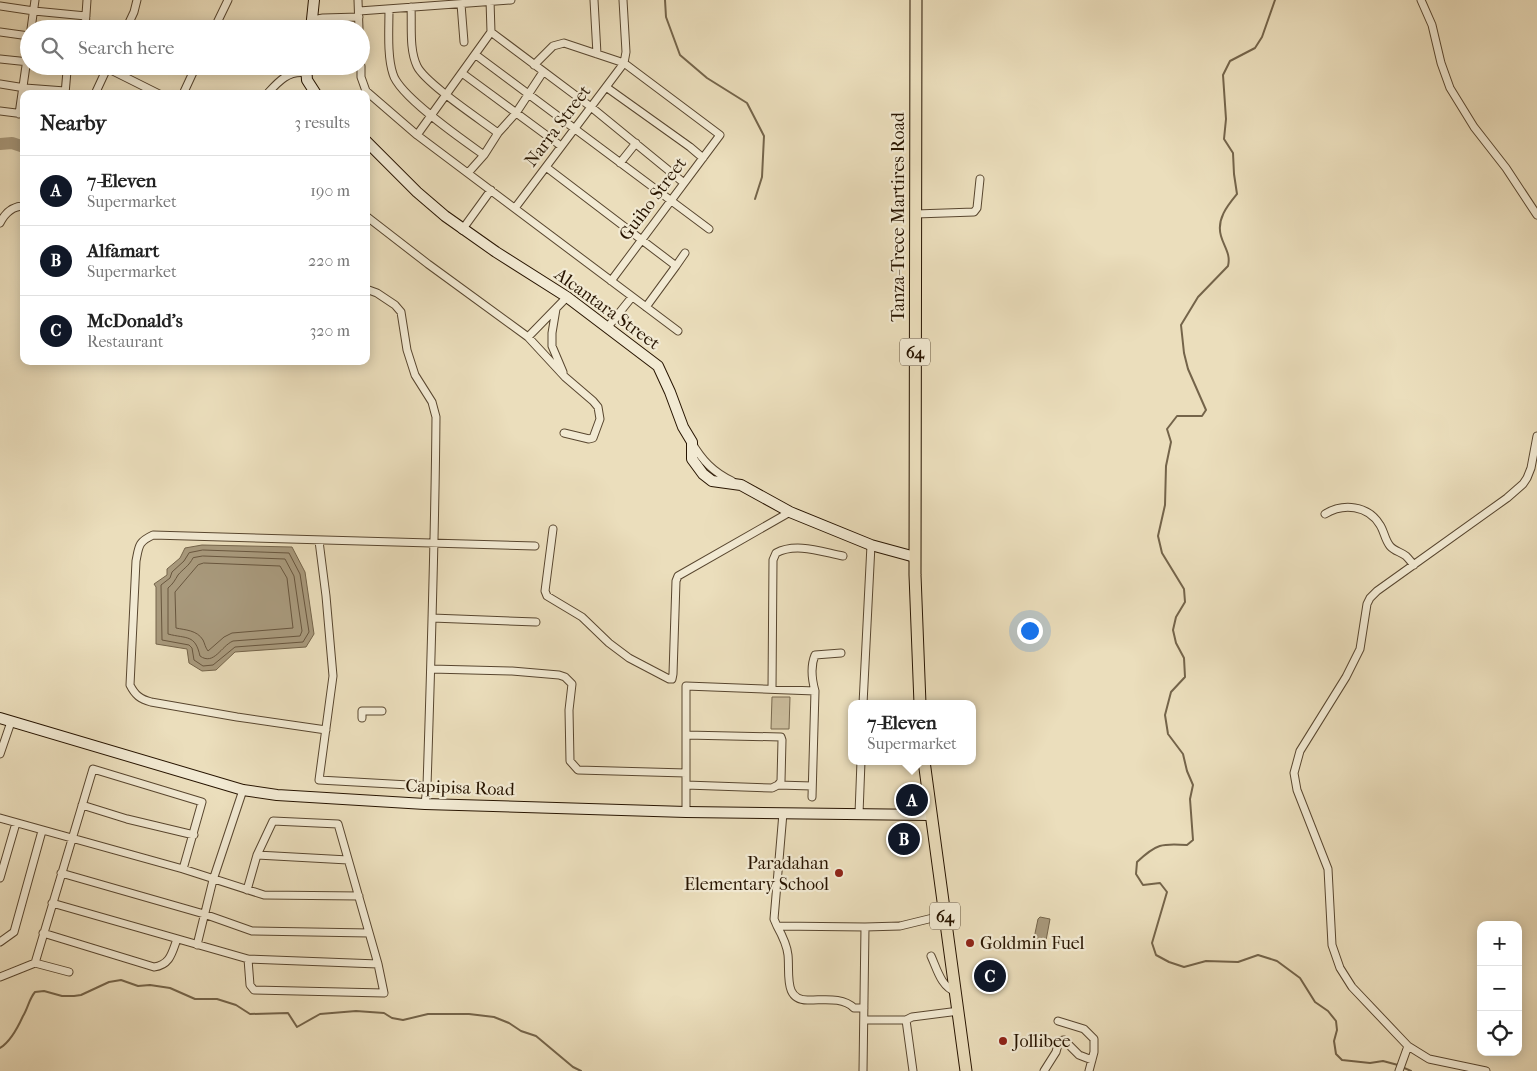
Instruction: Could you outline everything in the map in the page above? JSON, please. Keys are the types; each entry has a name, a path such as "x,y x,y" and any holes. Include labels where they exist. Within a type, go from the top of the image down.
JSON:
{"main road":[{"path":"312,20 314,0"},
{"name":"Tanza-Trece Martires Road","path":"916,0 915,557 920,700"},
{"path":"307,75 309,84 313,90"},
{"name":"Alcantara Street","path":"370,145 417,192 462,230 567,298 658,366 683,428 692,442 692,460 703,474 712,481 741,485 790,512 871,545 915,557"},
{"name":"Capipisa Road","path":"0,718 243,790 277,795 425,804 686,812 930,815"},
{"name":"64","path":"924,765 966,1071"}],"street":[{"path":"32,20 35,0"},
{"path":"85,20 87,0"},
{"path":"130,20 136,0"},
{"path":"218,20 228,0"},
{"path":"358,0 359,20"},
{"path":"319,20 436,3 461,4 511,0"},
{"path":"594,0 597,54"},
{"path":"534,65 552,46 564,43 624,63 626,52 623,0"},
{"path":"1422,0 1432,25 1441,63 1450,88 1474,127 1506,168 1537,215"},
{"path":"417,135 491,32 490,1"},
{"path":"461,4 464,42"},
{"path":"0,6 86,16"},
{"path":"411,7 413,52 419,70 446,94 498,133"},
{"path":"388,9 393,75 401,88 432,115 484,155"},
{"path":"0,32 20,35"},
{"path":"491,32 591,107 684,183"},
{"path":"476,55 709,229"},
{"path":"0,59 20,61"},
{"name":"Narra Street","path":"515,208 624,63"},
{"name":"Guiho Street","path":"611,281 720,135 624,63"},
{"path":"468,173 484,155 498,133 516,113 543,72"},
{"path":"462,73 561,146"},
{"path":"22,88 25,75"},
{"path":"65,90 67,75"},
{"path":"97,90 104,75"},
{"path":"123,75 151,90"},
{"path":"185,90 192,75"},
{"path":"271,90 279,81 288,75"},
{"path":"361,75 366,90"},
{"path":"0,84 44,90"},
{"path":"606,87 703,158"},
{"path":"370,94 417,135 678,331"},
{"path":"0,111 20,114"},
{"path":"620,164 636,143"},
{"path":"546,167 676,266"},
{"path":"916,214 974,212 977,208 980,180"},
{"path":"462,230 492,190"},
{"path":"0,223 7,212 20,206"},
{"path":"370,219 528,337 565,377 593,401 598,407 600,419 591,439 564,433"},
{"path":"646,307 685,253"},
{"path":"370,290 395,305 401,312 407,350 415,375 432,402 436,417 432,669 425,804"},
{"path":"607,328 632,297"},
{"path":"528,337 567,298"},
{"path":"556,309 552,346 565,377"},
{"path":"1486,1071 1429,1058 1406,1049 1352,986 1340,968 1332,945 1328,869 1297,790 1294,773 1300,751 1346,676 1360,649 1366,604 1370,598 1377,591 1507,498 1523,484 1531,468 1537,436"},
{"path":"1325,514 1331,510 1349,507 1361,508 1380,524 1391,548 1406,556 1414,565"},
{"path":"553,529 545,591 547,596 582,617 609,643 629,658 653,672 672,679 676,581 678,576 790,512"},
{"path":"326,730 237,718 151,702 141,699 134,693 130,685 136,562 140,545 144,540 153,535 535,546"},
{"path":"319,541 333,676 319,780 427,786"},
{"path":"863,700 871,545"},
{"path":"772,689 773,560 776,553 784,548 795,547 843,556"},
{"path":"432,618 536,622"},
{"path":"812,797 816,691 812,680 812,661 814,655 841,653"},
{"path":"432,669 512,671 565,677 572,684 569,710 570,761 578,770 686,773"},
{"path":"686,812 686,686 816,691"},
{"path":"362,718 362,711 382,711"},
{"path":"0,754 11,722"},
{"path":"686,735 781,737 781,781 778,786"},
{"path":"859,814 861,765"},
{"path":"35,963 92,770 202,802 183,869"},
{"path":"686,785 772,788 778,786 812,786"},
{"path":"197,945 213,880 243,790"},
{"path":"82,805 194,835"},
{"path":"783,813 774,920 786,948 790,988 794,997 801,1001 842,1001 848,1002 854,1008 864,1008"},
{"path":"0,818 183,869 264,895 359,896"},
{"path":"247,890 257,855 273,821 338,824 378,964 384,993 254,990 250,986 248,959"},
{"path":"0,878 16,823"},
{"path":"0,942 14,932 42,831"},
{"path":"257,855 348,860"},
{"path":"61,873 204,914 252,931 369,933"},
{"path":"52,903 248,959 378,964"},
{"path":"777,926 900,926 945,915"},
{"path":"863,1071 865,926"},
{"path":"43,932 154,967 161,966 168,961 177,940"},
{"path":"931,956 942,982 951,991 956,992"},
{"path":"0,978 35,963 69,972"},
{"path":"864,1020 906,1020 912,1017 959,1011"},
{"path":"906,1020 913,1071"},
{"path":"1058,1021 1084,1029 1094,1039 1089,1071"},
{"path":"1044,1071 1056,1052 1059,1041 1064,1040 1080,1055 1092,1060"},
{"path":"1399,1071 1406,1049"}],"shaded area":[{"path":"772,697 790,697 789,729 771,729"}],"water":[{"path":"202,545 292,547 305,572 314,634 306,647 235,652 216,670 202,671 189,663 187,649 156,644 156,587 154,584 167,575 167,569 180,558 185,548"},
{"path":"1040,917 1050,919 1045,946 1033,943"}],"waterway":[{"path":"665,0 666,17 680,55 707,78 747,103 764,136 762,177 755,199"},
{"path":"1275,0 1262,37 1255,48 1230,61 1223,75 1226,119 1224,139 1233,153 1237,194 1221,218 1220,224 1221,236 1229,258 1228,266 1198,297 1181,325 1188,369 1206,410 1202,416 1177,416 1167,429 1171,442 1166,466 1165,505 1158,536 1162,553 1184,589 1185,602 1176,617 1173,630 1176,643 1184,658 1185,677 1171,692 1165,715 1168,734 1183,754 1193,785 1190,799 1193,840 1187,845 1171,844 1149,851 1137,862 1136,874 1143,885 1160,883 1167,892 1152,943 1156,955 1184,967 1206,961 1238,962 1258,955 1277,961 1300,978 1315,1002 1328,1011 1336,1021 1337,1030 1334,1041 1336,1054 1342,1060 1370,1063 1383,1061 1398,1065"},
{"path":"0,144 12,143 20,146"},
{"path":"0,1048 13,1034 35,992 44,991 62,996 74,996 81,995 109,982 121,980 138,986 150,985 170,988 195,999 217,999 236,1005 250,1014 288,1013 297,1027 320,1014 356,1011 384,1013 392,1018 403,1020 428,1014 469,1014 494,1017 509,1023 521,1031 536,1036 573,1067 581,1071"},
{"path":"1402,1067 1411,1071"}],"place":[{"name":"7-Eleven","path":"912,800"},
{"name":"Alfamart","path":"904,839"},
{"name":"Paradahan Elementary School","path":"839,873"},
{"name":"Goldmin Fuel","path":"970,943"},
{"name":"McDonald's","path":"990,976"},
{"name":"Jollibee","path":"1003,1041"}]}
